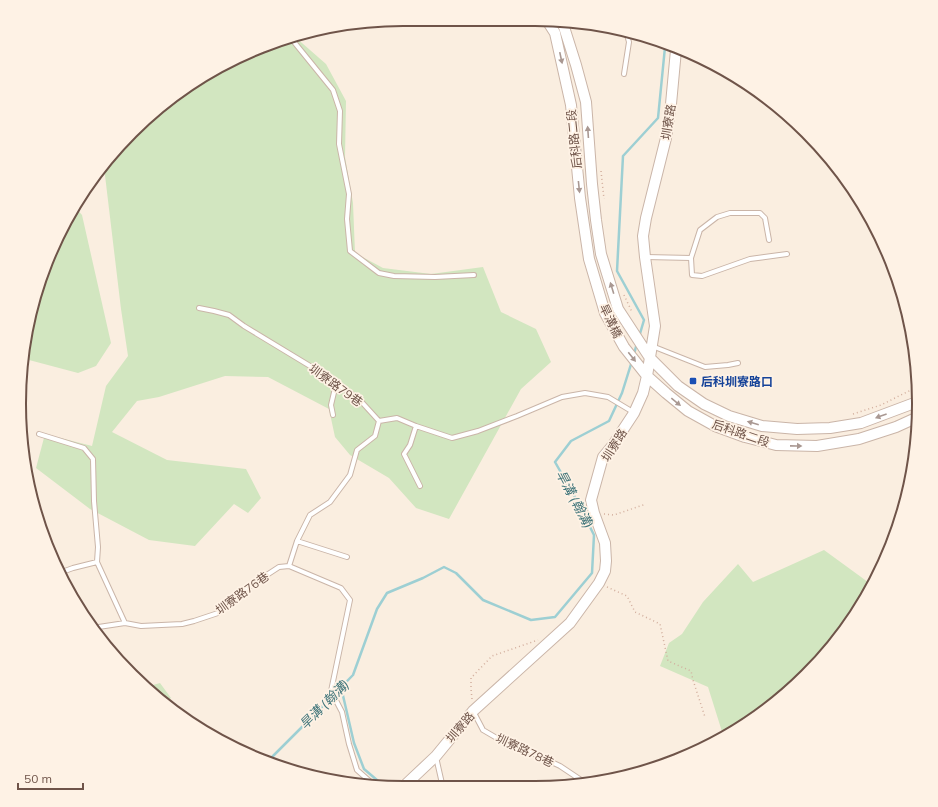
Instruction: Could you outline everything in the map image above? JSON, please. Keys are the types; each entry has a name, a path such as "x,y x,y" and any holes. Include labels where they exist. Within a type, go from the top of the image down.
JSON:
{"street":[{"name":"后科路二段","path":"551,27 555,33 571,105 580,198 589,258"},
{"name":"后科路二段","path":"564,27 586,102 592,184 601,254"},
{"name":"圳寮路","path":"409,781 436,756 473,711 570,623 599,583 605,571 605,543 591,500 603,457 613,445 634,413 643,393 647,376 655,326 643,236 666,138 672,97 676,54"},
{"name":"旱溝橋","path":"601,254 618,309 650,358"},
{"name":"旱溝橋","path":"589,258 605,313 624,347 647,376"},
{"name":"后科路二段","path":"650,358 678,386 704,404 728,416 762,426 797,429 830,428 861,423 912,404"},
{"name":"后科路二段","path":"647,376 688,411 715,426 745,437 776,445 817,446 858,438 896,427 911,420"}],"lane":[{"path":"624,74 629,42 628,38"},
{"path":"294,42 333,90 340,111 339,144 349,194 347,219 350,251 379,273 394,276 435,277 474,275"},
{"path":"769,240 766,218 760,213 730,213 717,217 700,230 691,258 692,275 702,276 750,259 787,254"},
{"path":"645,257 691,258"},
{"name":"圳寮路79巷","path":"199,308 214,310 229,315 244,326 315,369 359,399 379,421"},
{"path":"652,346 705,366 728,365 738,362"},
{"path":"333,415 331,405 336,384"},
{"path":"367,779 357,770 349,744 342,712 331,691 350,600 341,588 289,566 297,541 310,515 330,502 350,475 357,450 375,436 379,421 397,418 452,438 478,431 562,397 585,394 608,397 634,413"},
{"path":"416,426 410,445 404,454 420,486"},
{"path":"39,434 84,448 93,459 94,501 98,547 97,562 125,623"},
{"path":"297,541 347,557"},
{"path":"65,571 97,562"},
{"name":"圳寮路76巷","path":"100,627 125,623 141,626 182,624 194,621 218,612 256,582 279,568 289,566"},
{"name":"圳寮路78巷","path":"473,711 483,730 507,744 532,753 560,766 579,778"},
{"path":"436,756 441,781"}],"path":[{"path":"601,170 604,201"},
{"path":"622,290 632,311"},
{"path":"848,416 881,405 911,390"},
{"path":"594,513 614,515 646,504"},
{"path":"599,583 627,596 635,612 660,624 668,661 691,671 692,680 706,716"},
{"path":"473,711 470,688 471,678 478,670 492,656 541,639"}],"green space":[{"path":"300,41 326,64 346,101 345,157 353,203 355,253 383,268 431,274 483,267 501,312 536,329 551,362 521,389 449,519 416,508 389,478 350,455 335,437 329,409 268,377 225,376 159,397 137,401 112,432 167,460 246,469 261,498 248,513 234,504 195,546 149,540 90,509 36,468 45,434 92,446 106,386 128,356 105,173 137,137 155,120 194,90 237,65 282,46"},
{"path":"79,212 82,215 111,343 96,366 78,373 29,360 33,330 46,282 65,237"},
{"path":"824,550 867,581 834,633 801,670 764,703 722,731 708,687 660,666 669,643 682,634 703,602 738,564 753,582"},
{"path":"160,683 171,698 170,699 153,685"}],"waterway":[{"name":"旱溝 (翰溝)","path":"639,337 644,320 617,271 623,156 658,118 665,49"},
{"name":"旱溝 (翰溝)","path":"634,354 637,343"},
{"name":"旱溝 (翰溝)","path":"272,757 353,675 377,609 387,593 423,578 444,567 456,573 483,600 531,620 555,617 592,573 594,535 555,462 571,441 609,421 622,393 632,361"},
{"path":"341,687 354,743 364,769 377,780"}],"place":[{"name":"后科圳寮路口","path":"693,381"}]}
